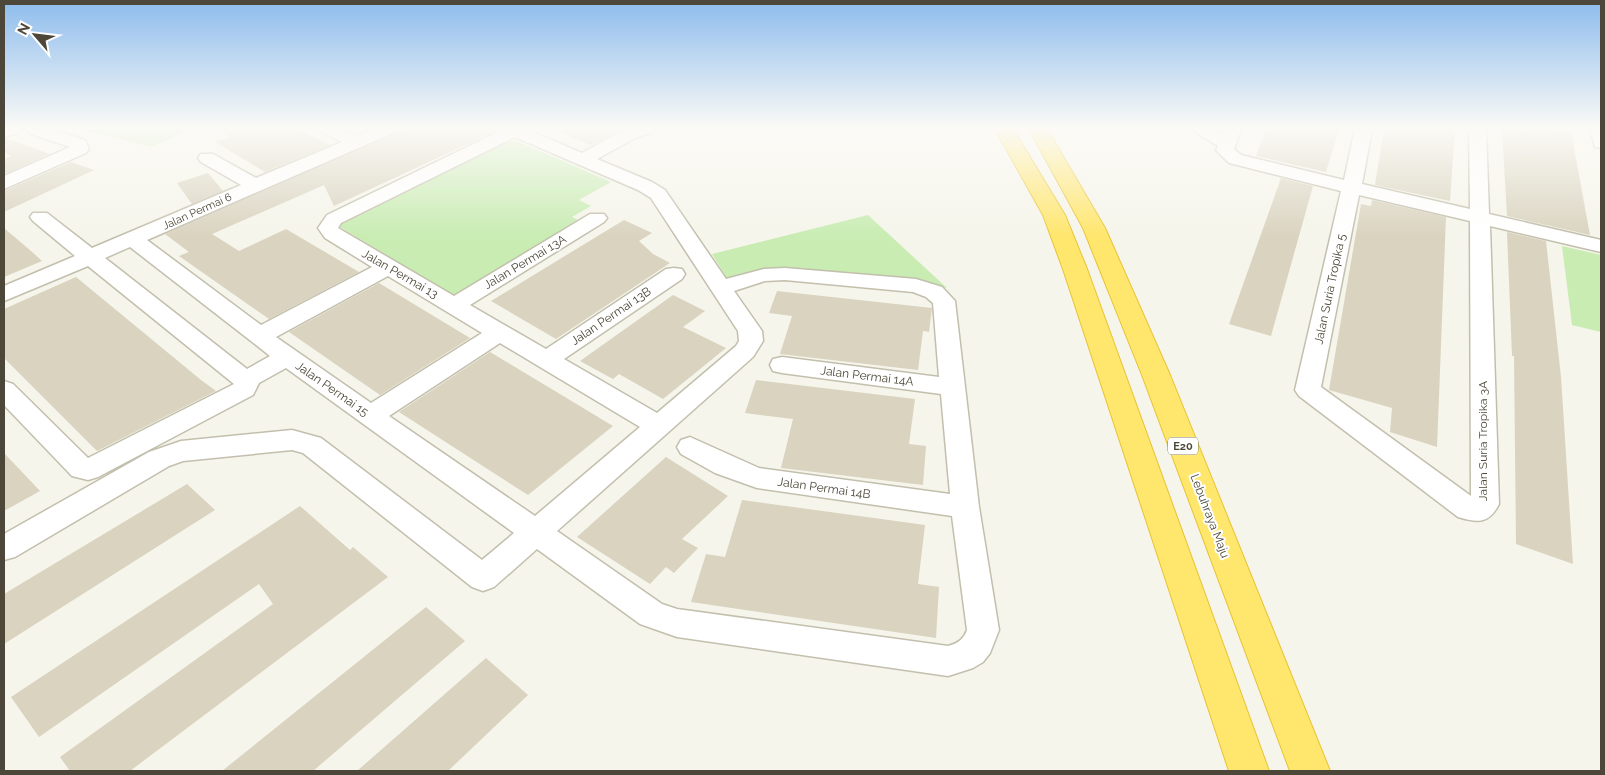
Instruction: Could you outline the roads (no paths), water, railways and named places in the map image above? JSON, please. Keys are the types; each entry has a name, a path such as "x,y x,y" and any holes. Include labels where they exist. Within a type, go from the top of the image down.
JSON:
{"highway":[{"path":"1025,165 1054,215 1075,269 1249,771"},
{"name":"Lebuhraya Maju","path":"1059,165 1098,237 1156,375 1310,771"}],"street":[{"path":"4,183 46,165"},
{"path":"220,165 256,186"},
{"name":"Jalan Permai 6","path":"4,294 303,165"},
{"name":"Jalan Permai 13","path":"441,165 334,219 328,228 332,234 659,426"},
{"path":"4,548 159,459 198,448 292,440 312,446 482,578 745,351 750,342 750,331 658,194 645,186 598,165"},
{"path":"1255,165 1601,246"},
{"name":"Jalan Suria Tropika 5","path":"1308,390 1356,165"},
{"path":"1479,165 1480,218"},
{"path":"4,390 82,469 88,470 244,388 247,384 245,380 40,218"},
{"name":"Jalan Permai 13A","path":"454,305 597,218"},
{"name":"Jalan Suria Tropika 3A","path":"1308,390 1468,508 1480,510 1485,504 1480,218"},
{"name":"Jalan Permai 15","path":"132,240 287,357 535,534 651,614 677,623 948,661 962,658 980,642 983,630 965,507 944,301 940,296 926,289 775,273 722,287"},
{"path":"259,336 388,267"},
{"name":"Jalan Permai 13B","path":"547,359 674,274"},
{"path":"370,416 500,332"},
{"path":"245,380 287,357"},
{"name":"Jalan Permai 14A","path":"782,365 953,387"},
{"name":"Jalan Permai 14B","path":"690,447 725,466 757,478 965,507"}]}
